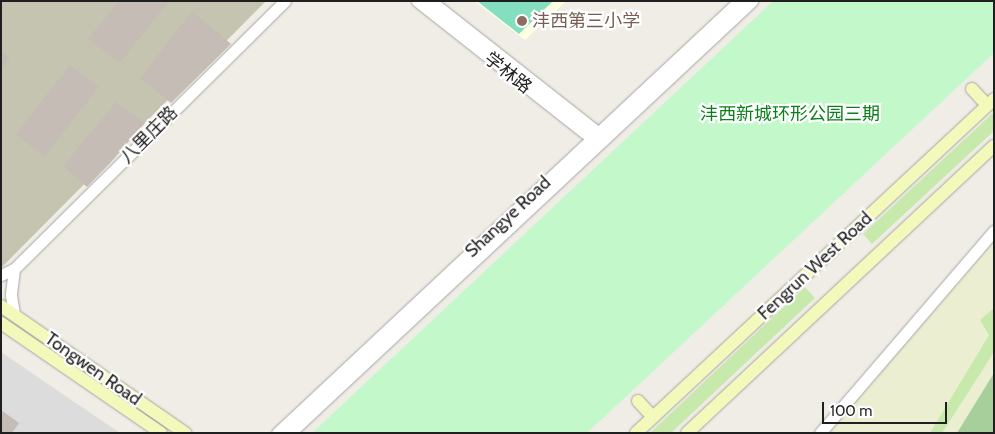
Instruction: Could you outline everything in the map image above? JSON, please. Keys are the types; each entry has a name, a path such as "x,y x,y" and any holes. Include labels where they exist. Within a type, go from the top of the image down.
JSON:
{"main road":[{"path":"972,89 990,102"},
{"name":"Fengrun West Road","path":"636,433 990,102"},
{"name":"Fengrun West Road","path":"687,433 994,146"},
{"name":"Tongwen Road","path":"1,306 185,433"},
{"name":"Tongwen Road","path":"1,323 161,433"},
{"path":"638,401 653,417"}],"street":[{"name":"八里庄路","path":"1,275 14,269 285,1"},
{"name":"学林路","path":"417,1 599,139"},
{"name":"学林路","path":"431,1 599,139"},
{"name":"Shangye Road","path":"290,433 599,139 740,1"},
{"name":"Shangye Road","path":"277,433 752,1"},
{"path":"820,433 994,231"},
{"path":"14,269 11,295 14,315"}],"shaded area":[{"path":"1,1 266,1 1,268"},
{"name":"沣西第三小学","path":"474,1 566,1 525,40"},
{"path":"994,239 994,433 826,433"},
{"path":"1,352 120,433 1,433"}],"green space":[{"name":"沣西第三小学","path":"477,1 553,1 519,34"},
{"name":"沣西新城环形公园三期","path":"773,1 994,1 994,53 587,433 312,433"},
{"path":"994,112 994,131 872,244 863,234"},
{"path":"805,287 815,298 671,433 650,433"},
{"path":"994,308 994,352 942,433 930,433 989,335 980,320"},
{"path":"994,373 994,433 957,433"}],"building":[{"path":"119,1 169,1 120,63 88,39"},
{"path":"192,11 231,44 171,103 140,78"},
{"path":"1,52 10,58 1,69"},
{"path":"70,65 99,87 44,157 16,134"},
{"path":"116,102 145,123 87,187 63,166"},
{"path":"1,410 19,423 12,433 1,433"}],"place":[{"name":"沣西第三小学","path":"522,21"}]}
